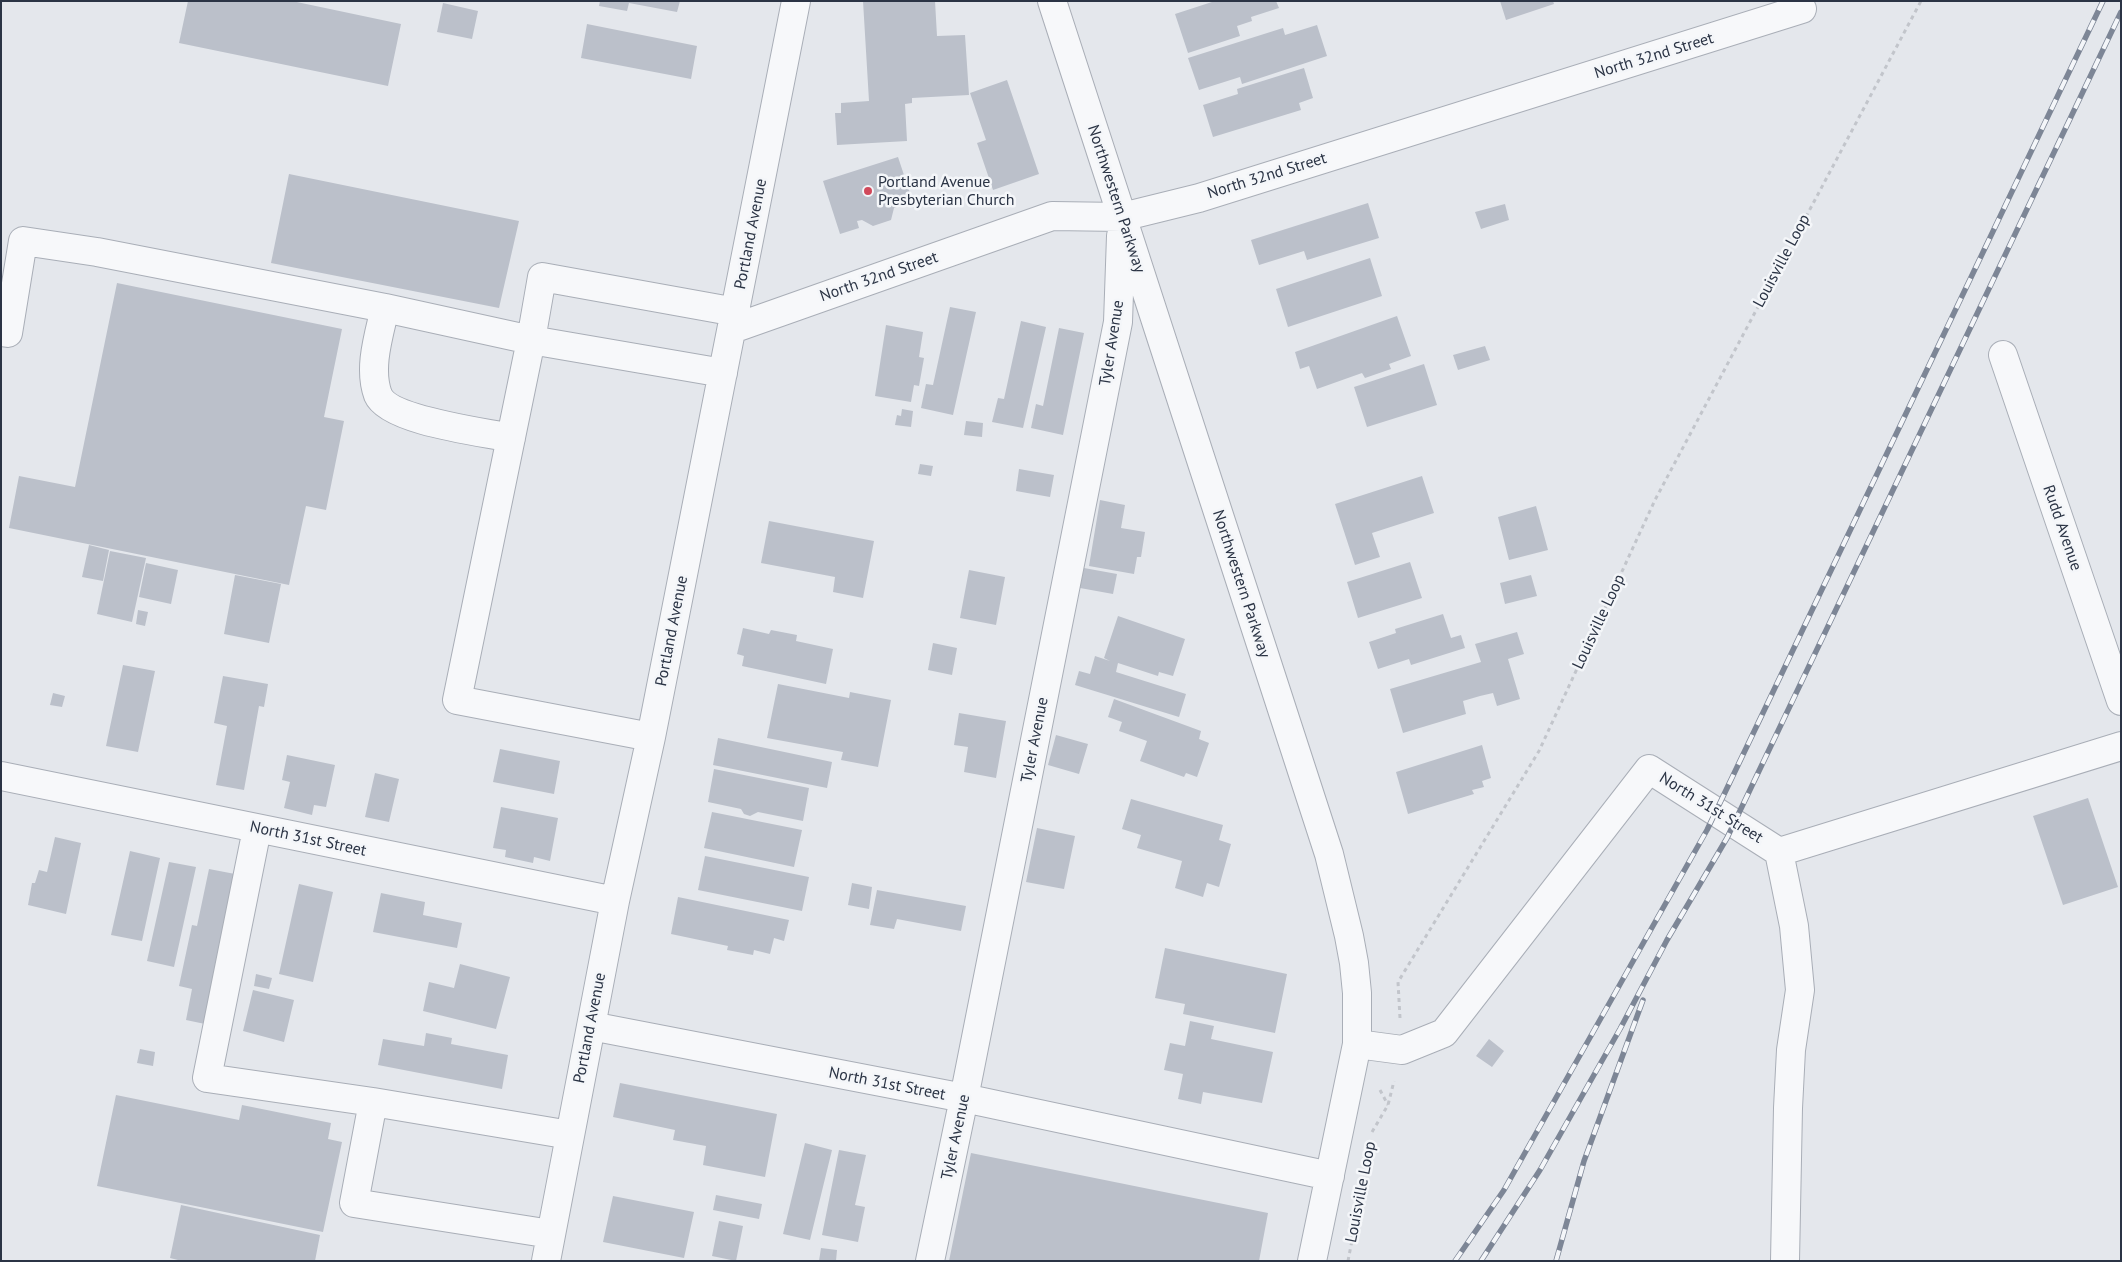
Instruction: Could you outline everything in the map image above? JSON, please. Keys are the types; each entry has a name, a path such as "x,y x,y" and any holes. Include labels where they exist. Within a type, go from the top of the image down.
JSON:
{"street":[{"name":"Portland Avenue","path":"546,1261 590,1026 651,737 796,1"},
{"name":"Northwestern Parkway","path":"1052,1 1329,854 1349,936 1357,993 1357,1044 1312,1261"},
{"name":"North 32nd Street","path":"734,320 1052,216 1122,217 1199,198 1802,9"},
{"name":"Tyler Avenue","path":"930,1261 1118,322 1122,217"},
{"path":"1,332 8,333 23,241 97,252 385,308 531,340 723,373"},
{"path":"651,737 458,700 542,277 734,320"},
{"path":"385,308 374,373 379,396 393,410 415,418 510,438"},
{"name":"Rudd Avenue","path":"2003,355 2121,701"},
{"name":"North 31st Street","path":"1357,1044 1402,1050 1444,1033 1649,769 1779,852 2121,746"},
{"name":"North 31st Street","path":"1,776 615,901"},
{"path":"257,829 207,1078 373,1102 570,1135"},
{"path":"1779,852 1794,926 1800,990 1791,1050 1785,1261"},
{"name":"North 31st Street","path":"590,1026 964,1098 1330,1176"},
{"path":"373,1102 354,1203 551,1234"}],"path":[{"name":"Louisville Loop","path":"1372,1133 1388,1105 1402,1050 1398,982 1539,751 1655,500 1921,1"},
{"name":"Louisville Loop","path":"1348,1261 1365,1172"}],"building":[{"path":"188,1 292,1 401,24 388,86 179,43"},
{"path":"600,1 680,1 677,12 629,3 627,11 599,6"},
{"path":"863,1 935,1 937,36 965,35 969,95 912,98 912,103 905,104 907,141 837,145 835,113 841,113 841,103 869,101"},
{"path":"1215,1 1276,1 1279,8 1251,17 1252,21 1237,26 1240,36 1188,53 1175,14"},
{"path":"1500,1 1553,1 1554,4 1506,20"},
{"path":"443,3 478,11 472,39 437,32"},
{"path":"587,24 697,46 691,79 581,58"},
{"path":"1317,25 1327,56 1242,84 1240,77 1199,90 1188,58 1283,28 1285,35"},
{"path":"1304,68 1313,98 1299,103 1301,110 1213,137 1203,105 1238,94 1237,89"},
{"path":"1007,80 1039,174 993,190 977,143 986,140 970,93"},
{"name":"Portland Avenue Presbyterian Church","path":"898,157 913,202 894,208 891,220 873,226 862,220 857,221 859,228 840,234 823,181"},
{"path":"289,174 519,221 499,308 271,263"},
{"path":"1368,203 1379,238 1307,260 1304,251 1259,265 1251,240"},
{"path":"1505,204 1509,220 1481,229 1475,212"},
{"path":"1370,258 1382,296 1288,327 1276,289"},
{"path":"117,283 342,329 324,417 344,421 326,510 306,506 289,585 9,528 19,476 75,487"},
{"path":"950,307 976,312 953,415 921,408 926,384 933,385"},
{"path":"1397,316 1411,356 1389,364 1391,369 1365,378 1362,373 1317,389 1309,366 1300,369 1295,352"},
{"path":"1021,321 1046,327 1023,428 992,422 998,398 1004,399"},
{"path":"886,325 923,332 919,357 924,358 919,386 914,385 911,402 875,396"},
{"path":"1059,328 1084,333 1063,435 1031,428 1036,404 1043,406"},
{"path":"1485,346 1490,360 1458,370 1453,355"},
{"path":"1424,364 1437,405 1367,427 1354,387"},
{"path":"902,409 913,411 911,427 895,425 897,415 901,416"},
{"path":"966,421 983,423 982,437 964,435"},
{"path":"920,464 933,466 931,476 918,474"},
{"path":"1019,469 1054,475 1050,497 1016,491"},
{"path":"1422,476 1434,513 1372,533 1380,557 1355,565 1335,504"},
{"path":"1100,500 1125,505 1121,528 1145,532 1141,557 1137,557 1134,574 1089,566"},
{"path":"1536,506 1548,550 1509,560 1498,517"},
{"path":"769,521 874,541 863,598 833,592 835,577 761,563"},
{"path":"89,545 109,550 103,581 82,577"},
{"path":"110,551 146,558 132,622 97,614"},
{"path":"1410,562 1422,598 1358,618 1347,582"},
{"path":"146,563 178,570 171,604 139,597"},
{"path":"1084,568 1117,574 1113,594 1080,588"},
{"path":"969,570 1005,577 996,625 960,618"},
{"path":"235,575 281,584 269,643 224,634"},
{"path":"1531,575 1537,596 1505,604 1500,583"},
{"path":"138,610 148,612 145,626 136,624"},
{"path":"1443,614 1451,638 1461,635 1465,648 1411,665 1409,659 1378,669 1369,642 1396,633 1395,629"},
{"path":"1118,616 1185,639 1173,676 1159,672 1158,676 1118,663 1116,672 1186,694 1179,717 1075,685 1079,671 1090,674 1095,656 1110,661 1104,658"},
{"path":"743,628 769,634 771,630 797,635 796,641 833,649 826,684 742,666 744,656 737,654"},
{"path":"1517,632 1524,654 1508,659 1520,699 1497,706 1493,693 1480,696 1463,701 1466,714 1403,733 1390,689 1481,662 1475,644"},
{"path":"933,643 957,648 952,675 928,670"},
{"path":"123,665 155,671 138,752 106,746"},
{"path":"223,676 268,684 264,707 259,706 244,790 216,785 227,726 214,723"},
{"path":"778,684 849,698 850,692 891,700 878,767 841,760 843,752 767,738"},
{"path":"53,693 65,696 62,707 50,705"},
{"path":"1114,699 1201,731 1199,739 1209,743 1197,777 1186,773 1184,777 1140,761 1147,741 1119,731 1122,722 1108,717"},
{"path":"959,713 1006,721 996,778 964,772 968,747 954,745"},
{"path":"1056,735 1088,744 1079,774 1048,765"},
{"path":"718,738 832,762 827,788 713,765"},
{"path":"1482,745 1491,778 1482,781 1484,787 1472,790 1474,794 1408,814 1396,772"},
{"path":"500,749 560,761 554,794 493,782"},
{"path":"287,755 335,765 326,807 314,805 312,815 284,808 290,782 282,780"},
{"path":"714,769 809,788 803,821 758,812 750,816 744,814 741,809 708,802"},
{"path":"375,773 399,779 389,822 365,817"},
{"path":"2088,798 2118,887 2063,905 2033,816"},
{"path":"1131,799 1223,825 1219,840 1231,844 1219,887 1207,883 1203,897 1175,888 1182,861 1137,848 1141,835 1122,829"},
{"path":"501,807 558,818 550,861 534,857 533,863 505,857 506,850 493,848"},
{"path":"712,812 802,830 794,867 704,848"},
{"path":"1037,828 1075,836 1064,889 1026,882"},
{"path":"55,837 81,843 66,914 28,905 32,883 35,883 39,870 47,872"},
{"path":"130,851 160,858 142,941 111,935"},
{"path":"705,856 809,877 802,911 698,890"},
{"path":"169,862 196,867 174,967 147,961"},
{"path":"209,869 235,874 205,1024 186,1020 192,989 179,986 192,925 197,926"},
{"path":"852,883 872,887 869,909 848,905"},
{"path":"299,884 333,892 313,982 279,974"},
{"path":"877,890 966,906 961,931 897,919 894,929 870,925"},
{"path":"381,893 425,902 423,915 462,923 457,948 373,932"},
{"path":"678,897 789,920 784,941 774,938 770,954 754,950 753,955 727,950 728,946 671,934"},
{"path":"1165,948 1287,974 1275,1033 1183,1014 1185,1004 1155,998"},
{"path":"460,964 510,977 496,1029 423,1011 429,982 454,988"},
{"path":"256,974 272,978 269,989 254,986"},
{"path":"253,990 294,1000 284,1042 243,1031"},
{"path":"1190,1021 1214,1026 1211,1039 1273,1052 1262,1103 1203,1092 1201,1104 1178,1099 1183,1074 1164,1070 1170,1043 1185,1046"},
{"path":"426,1033 452,1038 451,1044 508,1055 502,1089 378,1065 383,1039 424,1046"},
{"path":"1489,1039 1504,1051 1492,1067 1476,1056"},
{"path":"140,1049 155,1052 153,1066 137,1063"},
{"path":"620,1083 777,1114 765,1177 703,1165 706,1146 673,1140 675,1130 613,1117"},
{"path":"116,1095 239,1120 242,1105 331,1123 328,1139 342,1142 323,1232 97,1186"},
{"path":"805,1143 832,1150 810,1240 783,1234"},
{"path":"839,1150 866,1155 855,1205 865,1207 858,1242 822,1235"},
{"path":"971,1153 1268,1213 1259,1261 949,1261"},
{"path":"716,1195 762,1204 759,1219 713,1210"},
{"path":"613,1196 694,1212 684,1258 603,1242"},
{"path":"181,1205 320,1235 315,1261 182,1261 170,1258"},
{"path":"719,1221 743,1226 736,1261 712,1256"},
{"path":"821,1248 837,1250 836,1261 819,1261"}],"railway":[{"path":"1455,1261 1504,1190 1707,830 2103,1"},
{"path":"1481,1261 1540,1170 1620,1029 1667,940 1727,838 2121,12"},
{"path":"1556,1261 1584,1161 1643,1000"}],"place":[{"name":"Portland Avenue Presbyterian Church","path":"868,191"}]}
